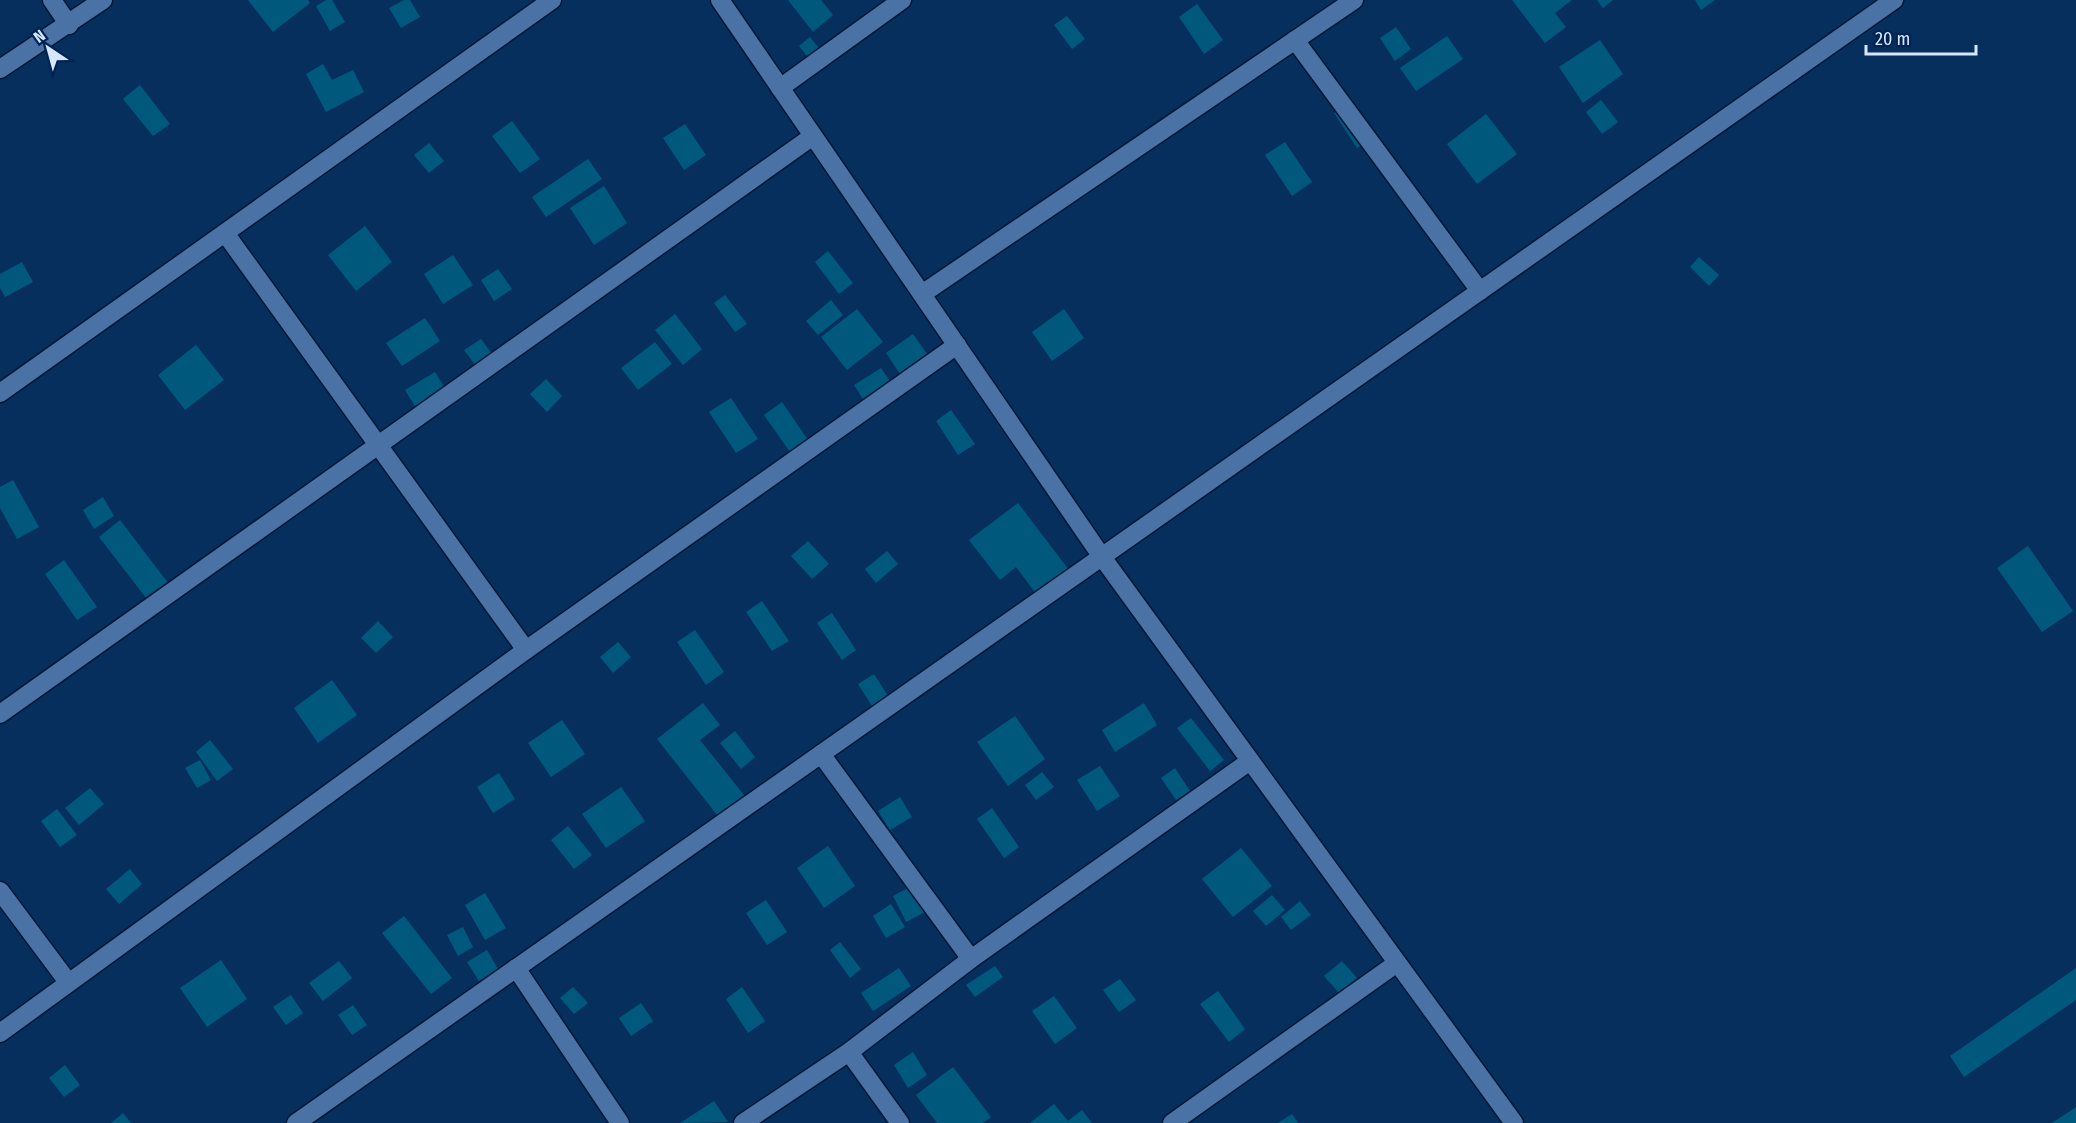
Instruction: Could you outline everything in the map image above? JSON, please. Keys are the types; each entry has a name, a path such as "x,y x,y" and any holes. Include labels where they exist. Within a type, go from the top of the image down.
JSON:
{"street":[{"path":"52,0 69,25"},
{"path":"0,69 69,25 103,0"},
{"path":"0,393 552,0"},
{"path":"720,0 1102,556 1514,1123"},
{"path":"780,87 902,0"},
{"path":"922,294 1354,0"},
{"path":"296,1123 1894,0"},
{"path":"1295,40 1480,291"},
{"path":"0,714 813,136"},
{"path":"225,233 526,650"},
{"path":"0,1033 526,650 957,345"},
{"path":"821,754 971,959"},
{"path":"743,1123 849,1052 971,959 1250,760"},
{"path":"0,891 68,982"},
{"path":"1172,1123 1397,963"},
{"path":"516,968 620,1123"},
{"path":"849,1052 900,1123"}],"building":[{"path":"248,0 308,0 310,3 273,32"},
{"path":"326,0 332,0 345,22 330,31 316,6"},
{"path":"404,0 410,0 420,17 401,28 389,8"},
{"path":"788,0 821,0 833,15 813,32"},
{"path":"1512,0 1572,0 1555,13 1566,27 1545,43"},
{"path":"1597,0 1613,0 1603,8"},
{"path":"1695,0 1715,0 1701,10"},
{"path":"1197,4 1223,40 1204,54 1179,17"},
{"path":"1067,16 1085,39 1072,49 1054,25"},
{"path":"1396,27 1411,49 1395,61 1380,38"},
{"path":"1447,36 1463,59 1416,91 1400,68"},
{"path":"810,37 829,61 818,70 799,46"},
{"path":"1600,40 1623,74 1583,103 1559,67"},
{"path":"323,64 332,80 353,70 364,92 326,112 306,74"},
{"path":"140,85 170,124 153,136 123,99"},
{"path":"1601,100 1618,122 1602,134 1586,112"},
{"path":"1352,101 1375,136 1357,148 1334,113"},
{"path":"1486,114 1517,154 1477,184 1447,144"},
{"path":"512,121 540,159 520,173 492,136"},
{"path":"685,124 706,155 684,170 663,138"},
{"path":"1285,142 1312,182 1292,196 1265,155"},
{"path":"429,143 444,161 429,173 414,155"},
{"path":"588,159 602,179 546,217 532,197"},
{"path":"604,186 627,223 594,245 570,208"},
{"path":"365,226 392,262 356,291 328,255"},
{"path":"828,251 853,283 839,294 815,262"},
{"path":"453,255 473,285 443,304 424,274"},
{"path":"1699,257 1719,275 1709,286 1690,267"},
{"path":"22,262 33,282 5,297 0,288 0,274"},
{"path":"498,269 512,289 494,301 481,280"},
{"path":"725,295 747,324 735,332 714,303"},
{"path":"831,300 843,315 818,335 806,321"},
{"path":"857,309 883,342 847,370 821,337"},
{"path":"1064,309 1084,338 1052,361 1032,332"},
{"path":"675,314 702,349 683,365 655,330"},
{"path":"425,318 440,341 402,366 386,343"},
{"path":"913,334 932,361 904,380 886,353"},
{"path":"481,339 495,358 478,369 464,350"},
{"path":"655,342 672,364 638,390 621,368"},
{"path":"196,345 224,380 185,410 158,375"},
{"path":"881,368 893,386 867,405 854,385"},
{"path":"435,372 446,390 416,408 405,390"},
{"path":"546,379 562,396 547,412 530,394"},
{"path":"731,398 758,439 736,453 709,412"},
{"path":"782,402 808,440 790,452 764,415"},
{"path":"951,410 975,444 958,455 936,421"},
{"path":"13,480 39,527 17,539 0,508 0,487"},
{"path":"103,497 114,516 94,529 83,510"},
{"path":"1018,503 1069,570 1037,595 1016,567 1000,580 969,540"},
{"path":"120,520 178,596 157,612 99,537"},
{"path":"808,541 829,564 812,579 791,556"},
{"path":"2028,546 2073,611 2042,632 1997,568"},
{"path":"887,551 898,564 876,583 865,569"},
{"path":"64,560 97,607 77,620 45,574"},
{"path":"762,601 789,641 772,651 746,612"},
{"path":"832,613 856,650 842,660 817,623"},
{"path":"378,621 393,637 376,653 361,638"},
{"path":"695,630 724,672 706,685 677,642"},
{"path":"618,642 631,657 613,673 600,657"},
{"path":"874,674 888,696 872,706 858,684"},
{"path":"332,680 357,715 318,743 294,708"},
{"path":"703,703 720,725 700,740 744,795 718,816 657,739"},
{"path":"1144,703 1157,725 1115,752 1102,730"},
{"path":"1015,716 1045,759 1008,786 977,742"},
{"path":"1191,718 1224,760 1210,771 1177,728"},
{"path":"562,720 585,754 551,777 528,743"},
{"path":"735,731 755,757 741,769 720,743"},
{"path":"210,740 233,769 217,781 196,752"},
{"path":"200,760 211,780 197,788 185,768"},
{"path":"1100,766 1120,796 1097,811 1077,780"},
{"path":"1175,768 1190,791 1176,800 1161,778"},
{"path":"1042,772 1054,787 1036,800 1025,785"},
{"path":"499,773 515,799 493,813 477,787"},
{"path":"621,787 645,821 606,848 582,814"},
{"path":"90,788 104,804 79,825 65,808"},
{"path":"900,797 912,817 890,830 878,811"},
{"path":"992,808 1019,847 1004,858 977,819"},
{"path":"57,809 77,835 60,847 41,821"},
{"path":"568,826 592,855 574,869 551,840"},
{"path":"828,846 855,886 824,908 797,868"},
{"path":"1241,848 1272,886 1233,917 1202,879"},
{"path":"130,869 142,884 119,904 106,889"},
{"path":"913,885 927,911 906,922 893,896"},
{"path":"485,893 506,928 485,940 465,905"},
{"path":"1272,895 1285,910 1266,926 1253,911"},
{"path":"766,900 787,932 767,945 746,913"},
{"path":"1300,901 1311,915 1291,930 1281,917"},
{"path":"891,904 905,927 886,938 873,916"},
{"path":"404,916 452,978 431,994 382,933"},
{"path":"463,927 473,947 458,956 447,935"},
{"path":"840,942 861,969 850,978 830,950"},
{"path":"487,950 498,969 479,981 467,962"},
{"path":"221,960 247,999 207,1027 180,988"},
{"path":"339,961 352,978 323,1001 309,983"},
{"path":"1342,961 1357,978 1339,993 1324,976"},
{"path":"995,966 1003,977 975,997 966,985"},
{"path":"899,968 911,986 873,1011 861,993"},
{"path":"2076,968 2076,1000 1964,1077 1950,1056"},
{"path":"1120,979 1136,1000 1119,1012 1103,990"},
{"path":"573,987 588,1003 574,1014 560,998"},
{"path":"742,987 765,1021 748,1033 726,999"},
{"path":"1218,991 1245,1029 1229,1042 1200,1004"},
{"path":"291,995 303,1013 286,1025 273,1007"},
{"path":"1054,996 1077,1028 1055,1044 1032,1011"},
{"path":"641,1003 653,1021 631,1036 619,1018"},
{"path":"353,1005 367,1025 352,1035 338,1015"},
{"path":"913,1052 927,1075 908,1088 894,1065"},
{"path":"65,1065 80,1085 64,1097 49,1078"},
{"path":"953,1067 991,1117 983,1123 937,1123 916,1095"},
{"path":"714,1101 728,1122 680,1123"},
{"path":"1054,1104 1068,1121 1082,1110 1092,1123 1030,1123"},
{"path":"2076,1107 2076,1123 2052,1123"},
{"path":"123,1113 131,1123 111,1123"},
{"path":"1292,1114 1298,1123 1278,1123"}]}
